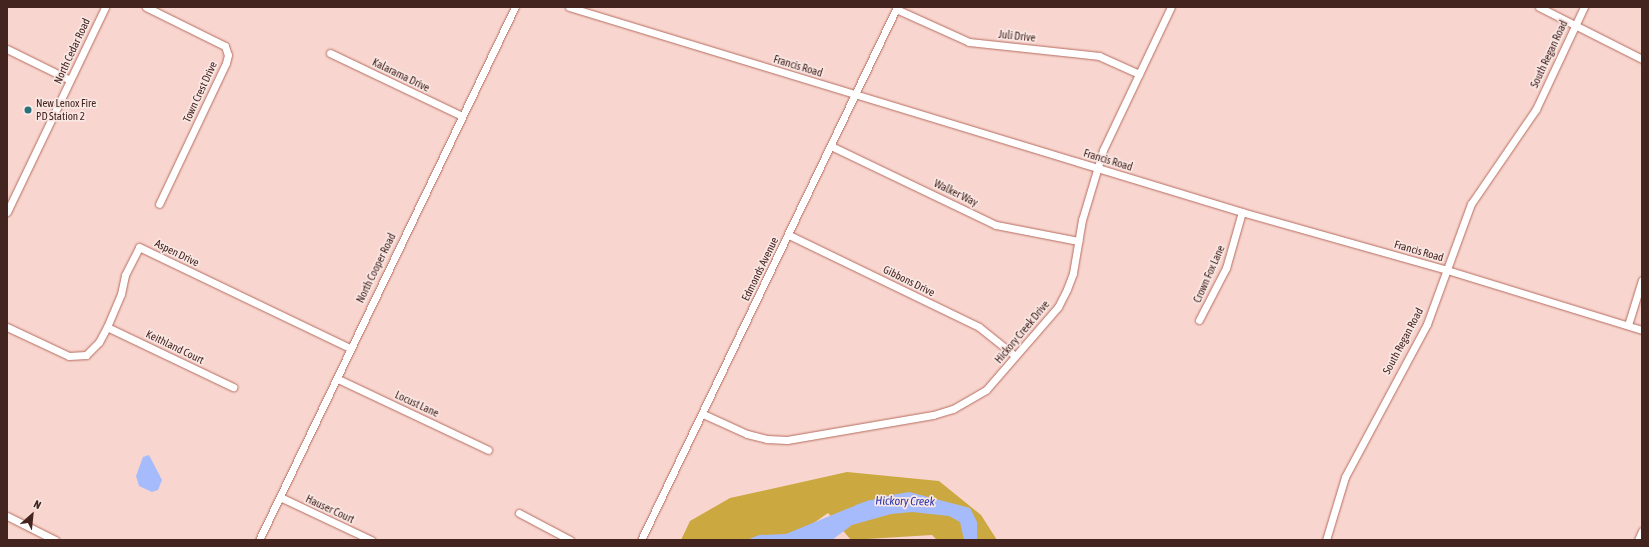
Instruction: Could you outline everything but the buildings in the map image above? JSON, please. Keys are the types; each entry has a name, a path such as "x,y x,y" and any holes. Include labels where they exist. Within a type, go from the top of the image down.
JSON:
{"street":[{"name":"North Cedar Road","path":"7,212 105,7"},
{"name":"Town Crest Drive","path":"146,7 225,46 228,55 226,63 159,204"},
{"name":"North Cooper Road","path":"259,540 338,379 350,348 515,7"},
{"name":"Francis Road","path":"569,7 1242,212 1447,270 1642,330"},
{"name":"Hickory Creek Drive","path":"703,414 747,434 767,439 787,440 933,415 953,409 986,390 1014,355 1058,307 1073,273 1078,241 1097,168 1171,7"},
{"path":"1539,7 1642,59"},
{"name":"South Regan Road","path":"1326,540 1345,477 1371,431 1400,371 1427,324 1471,204 1536,109 1584,7"},
{"name":"Edmonds Avenue","path":"641,540 703,414 897,8"},
{"name":"Juli Drive","path":"897,8 969,42 1098,56 1139,74"},
{"path":"7,49 70,80"},
{"name":"Kalarama Drive","path":"330,53 462,116"},
{"name":"Walker Way","path":"831,146 996,224 1020,231 1078,241"},
{"name":"Crown Fox Lane","path":"1199,320 1226,268 1242,212"},
{"name":"Gibbons Drive","path":"789,235 979,326 1014,355"},
{"name":"Aspen Drive","path":"7,327 58,352 77,357 93,350 107,327 121,294 125,275 139,247 350,348"},
{"path":"1628,325 1642,280"},
{"name":"Keithland Court","path":"107,327 233,387"},
{"name":"Locust Lane","path":"338,379 488,450"},
{"name":"Hauser Court","path":"280,497 371,540"},
{"path":"519,513 570,540"},
{"path":"7,516 55,540"},
{"path":"1638,540 1642,531"}],"shaded area":[{"path":"847,472 939,481 981,515 997,540 937,540 932,535 851,540 828,513 798,534 760,540 681,540 690,521 730,498"}],"water":[{"path":"149,455 162,480 158,490 152,492 139,486 136,476 143,457"},
{"path":"909,492 970,508 977,522 977,540 964,540 960,522 949,516 912,512 891,514 852,525 832,540 747,540 759,535 786,534 849,508 881,497"}],"waterway":[{"name":"Hickory Creek","path":"856,506 870,501"}],"place":[{"name":"New Lenox Fire PD Station 2","path":"28,110"}]}
